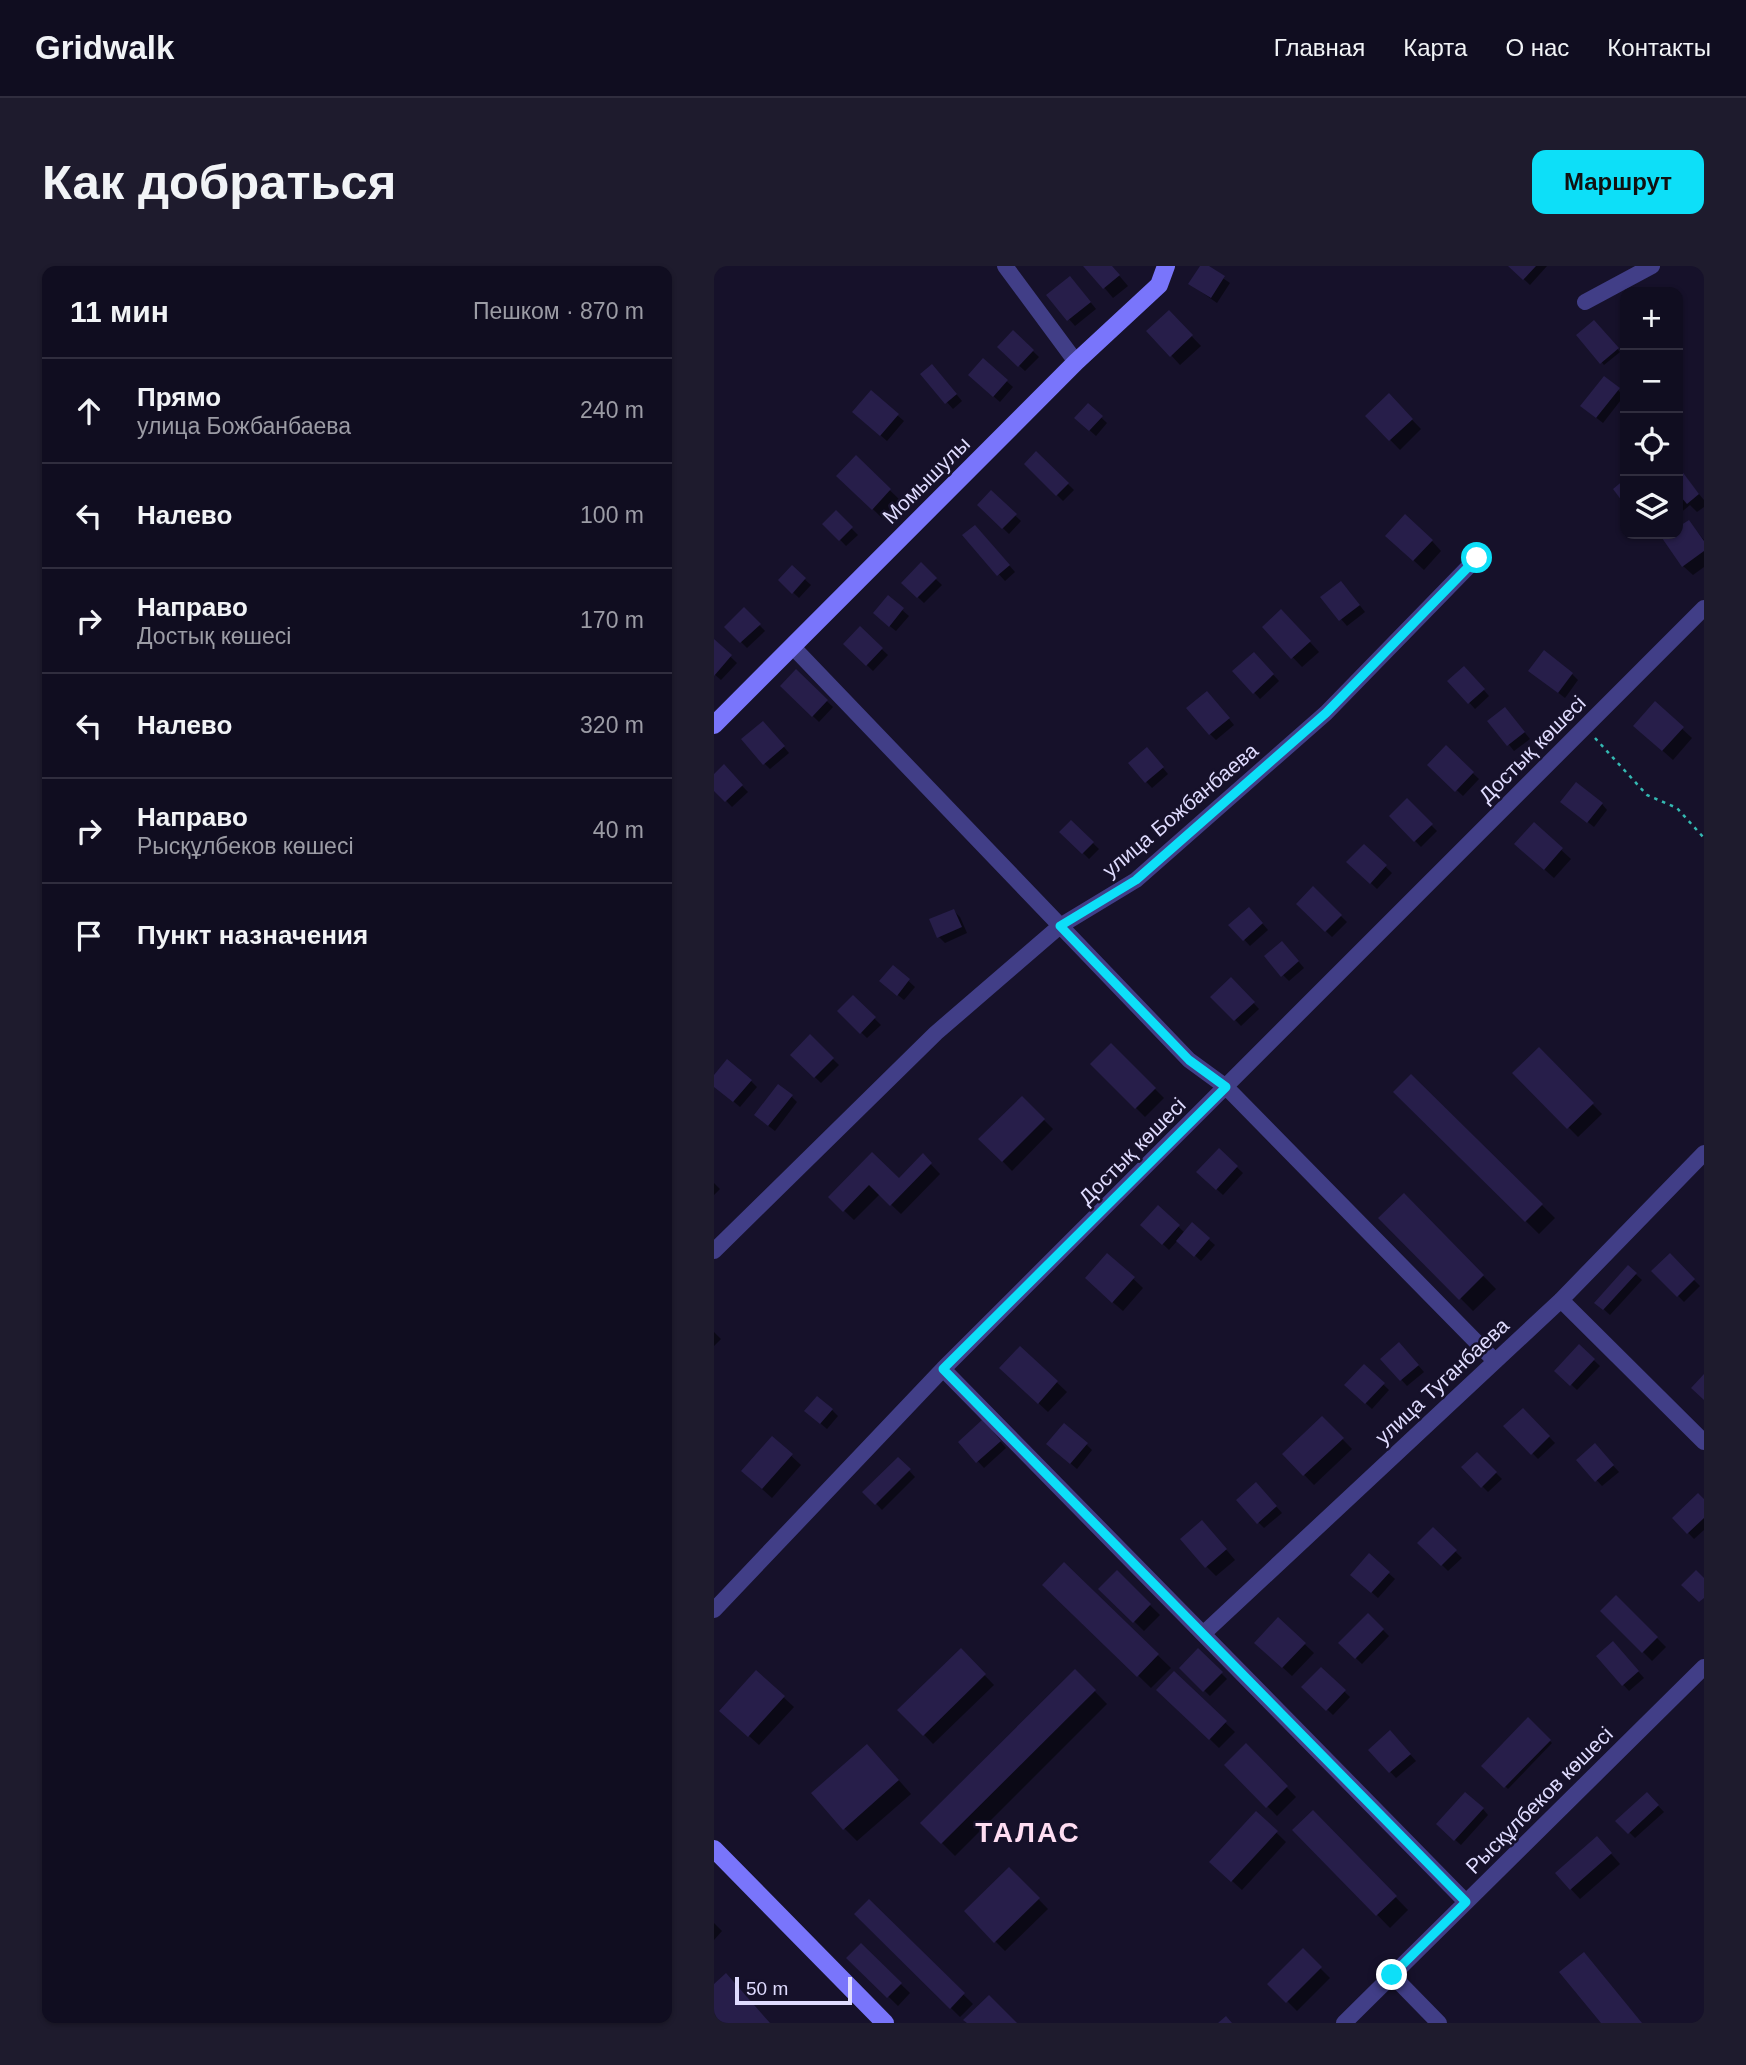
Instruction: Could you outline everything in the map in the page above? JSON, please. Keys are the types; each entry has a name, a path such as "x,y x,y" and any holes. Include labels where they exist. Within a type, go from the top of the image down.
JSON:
{"street":[{"path":"1005,266 1076,362"},
{"name":"Момышулы","path":"714,725 1076,362 1159,285 1166,266"},
{"path":"1585,302 1652,266"},
{"name":"улица Божбанбаева","path":"714,1251 936,1033 1060,926 1136,880 1316,722 1477,558"},
{"name":"Достық көшесі","path":"714,1610 943,1369 1704,607"},
{"path":"792,646 1189,1060 1226,1087 1495,1361"},
{"name":"улица Туганбаева","path":"1203,1634 1561,1300 1704,1153"},
{"path":"1561,1300 1704,1442"},
{"path":"943,1369 1466,1902"},
{"name":"Рысқұлбеков көшесі","path":"1344,2023 1704,1667"},
{"path":"714,1849 885,2023"},
{"path":"1392,1975 1439,2023"}],"path":[{"path":"1584,726 1647,795 1677,808 1704,838"}],"building":[{"path":"1083,266 1112,266 1120,275 1103,289"},
{"path":"1200,266 1209,266 1225,276 1211,298 1188,284"},
{"path":"1508,266 1536,266 1523,280"},
{"path":"1070,276 1091,302 1067,321 1046,295"},
{"path":"1169,310 1193,335 1170,357 1146,331"},
{"path":"1594,320 1619,348 1600,364 1576,335"},
{"path":"1013,330 1034,350 1018,367 997,347"},
{"path":"983,358 1008,380 993,397 968,375"},
{"path":"932,364 957,394 945,404 920,374"},
{"path":"1604,376 1620,388 1596,418 1580,406"},
{"path":"871,390 899,414 880,436 852,412"},
{"path":"1389,393 1413,419 1389,441 1365,416"},
{"path":"1088,403 1103,416 1089,431 1074,418"},
{"path":"1036,451 1069,483 1056,496 1024,464"},
{"path":"856,455 891,489 872,510 836,476"},
{"path":"1683,473 1699,494 1687,504 1683,499"},
{"path":"1620,483 1620,498 1613,489"},
{"path":"991,490 1017,514 1002,529 977,505"},
{"path":"836,510 853,527 839,541 822,524"},
{"path":"1405,514 1433,540 1413,561 1385,536"},
{"path":"1689,520 1704,541 1704,551 1682,567 1663,539 1683,539 1683,524"},
{"path":"975,525 1010,565 997,576 962,535"},
{"path":"921,562 937,578 917,598 901,583"},
{"path":"792,565 806,578 792,594 778,580"},
{"path":"1341,581 1360,605 1339,621 1320,597"},
{"path":"888,595 904,608 889,627 873,613"},
{"path":"744,607 761,624 740,643 724,627"},
{"path":"1281,609 1311,641 1291,659 1262,627"},
{"path":"860,626 883,648 866,666 843,644"},
{"path":"714,639 732,655 714,676"},
{"path":"1544,650 1573,673 1558,693 1528,671"},
{"path":"1254,652 1274,674 1253,694 1232,671"},
{"path":"1464,666 1485,689 1468,704 1447,681"},
{"path":"796,669 828,700 812,717 780,686"},
{"path":"1207,691 1230,718 1209,735 1186,708"},
{"path":"1655,701 1684,727 1662,751 1633,726"},
{"path":"1505,707 1525,732 1507,746 1487,721"},
{"path":"763,721 785,746 763,765 741,739"},
{"path":"1446,745 1474,772 1455,792 1427,765"},
{"path":"1147,747 1164,767 1145,783 1128,763"},
{"path":"724,764 743,785 725,802 714,791 714,774"},
{"path":"1576,782 1603,803 1587,823 1560,802"},
{"path":"1407,798 1433,824 1414,842 1389,816"},
{"path":"1071,820 1094,842 1082,854 1059,832"},
{"path":"1534,822 1563,848 1544,870 1514,844"},
{"path":"1364,844 1387,865 1370,884 1346,862"},
{"path":"1313,886 1342,915 1325,932 1296,904"},
{"path":"1249,907 1263,923 1243,941 1228,925"},
{"path":"954,909 962,927 937,938 929,919"},
{"path":"1282,941 1299,961 1281,977 1264,956"},
{"path":"893,965 910,979 897,996 879,981"},
{"path":"1231,977 1255,1002 1234,1021 1210,997"},
{"path":"853,995 876,1017 860,1034 837,1011"},
{"path":"810,1034 834,1058 814,1078 790,1055"},
{"path":"1111,1043 1156,1088 1135,1109 1090,1064"},
{"path":"1539,1047 1594,1103 1567,1129 1512,1073"},
{"path":"727,1059 752,1080 733,1102 714,1087 714,1075"},
{"path":"1411,1074 1543,1204 1525,1222 1393,1092"},
{"path":"778,1084 793,1095 768,1126 754,1115"},
{"path":"1022,1096 1045,1119 1002,1162 978,1139"},
{"path":"1219,1148 1238,1166 1216,1190 1196,1172"},
{"path":"872,1152 899,1178 923,1153 932,1163 890,1206 869,1185 843,1212 828,1197"},
{"path":"1404,1193 1484,1275 1459,1300 1378,1218"},
{"path":"1158,1205 1180,1225 1162,1245 1140,1225"},
{"path":"1192,1222 1210,1238 1194,1257 1176,1241"},
{"path":"1107,1253 1135,1277 1112,1303 1085,1278"},
{"path":"1670,1253 1695,1279 1677,1297 1651,1271"},
{"path":"1628,1265 1637,1273 1603,1310 1594,1303"},
{"path":"1399,1342 1419,1365 1400,1381 1380,1359"},
{"path":"1579,1344 1595,1359 1570,1386 1554,1371"},
{"path":"1020,1346 1058,1381 1038,1404 999,1368"},
{"path":"1364,1364 1385,1383 1365,1404 1344,1385"},
{"path":"1704,1374 1704,1400 1691,1388"},
{"path":"817,1396 833,1409 820,1424 804,1411"},
{"path":"1523,1408 1550,1436 1531,1455 1503,1426"},
{"path":"1322,1416 1344,1438 1303,1476 1282,1454"},
{"path":"983,1419 1001,1441 976,1463 958,1442"},
{"path":"1064,1423 1088,1443 1070,1464 1046,1444"},
{"path":"772,1436 793,1454 762,1489 741,1471"},
{"path":"1595,1443 1614,1465 1595,1482 1576,1460"},
{"path":"1477,1452 1497,1472 1481,1488 1461,1467"},
{"path":"898,1457 911,1469 875,1505 862,1492"},
{"path":"1256,1482 1277,1506 1257,1524 1236,1500"},
{"path":"1698,1493 1704,1499 1704,1518 1687,1534 1672,1518"},
{"path":"1202,1520 1227,1549 1205,1568 1180,1539"},
{"path":"1433,1527 1457,1550 1441,1566 1417,1543"},
{"path":"1369,1553 1390,1572 1371,1593 1350,1575"},
{"path":"1064,1562 1159,1654 1137,1677 1042,1585"},
{"path":"1117,1570 1151,1604 1133,1623 1098,1589"},
{"path":"1696,1570 1704,1578 1704,1598 1699,1602 1681,1585"},
{"path":"1616,1595 1658,1637 1642,1653 1600,1611"},
{"path":"1368,1613 1384,1629 1355,1659 1338,1643"},
{"path":"1278,1617 1306,1643 1282,1668 1254,1643"},
{"path":"1613,1641 1639,1671 1622,1686 1596,1656"},
{"path":"961,1648 986,1674 923,1736 897,1710"},
{"path":"1198,1648 1223,1672 1203,1692 1179,1668"},
{"path":"1321,1667 1346,1690 1326,1711 1301,1687"},
{"path":"1075,1669 1096,1690 941,1844 920,1823"},
{"path":"756,1670 785,1696 748,1737 719,1711"},
{"path":"1174,1671 1227,1721 1209,1740 1156,1690"},
{"path":"1528,1717 1551,1740 1504,1788 1481,1766"},
{"path":"1390,1730 1411,1754 1389,1773 1368,1750"},
{"path":"1246,1743 1288,1786 1266,1808 1224,1765"},
{"path":"867,1744 899,1780 843,1830 811,1793"},
{"path":"1465,1792 1484,1808 1454,1841 1436,1824"},
{"path":"1647,1792 1659,1805 1628,1834 1615,1821"},
{"path":"1313,1810 1397,1896 1376,1916 1292,1830"},
{"path":"1256,1811 1278,1831 1231,1882 1209,1862"},
{"path":"1597,1836 1612,1853 1570,1890 1555,1873"},
{"path":"1009,1867 1040,1898 994,1943 964,1911"},
{"path":"869,1899 965,1993 950,2009 854,1914"},
{"path":"861,1943 902,1983 887,1998 846,1958"},
{"path":"1303,1948 1322,1967 1286,2003 1267,1984"},
{"path":"1584,1952 1642,2023 1601,2023 1559,1972"},
{"path":"726,1973 770,2023 714,2023 714,1984"},
{"path":"989,1995 1017,2023 967,2023 963,2020"},
{"path":"1226,2016 1232,2023 1218,2023"}],"district":[{"name":"ТАЛАС","path":"1028,1832"}],"route":[{"path":"1392,1975 1466,1902 943,1369 1226,1087 1189,1060 1060,926 1136,880 1326,713 1477,558"}]}
